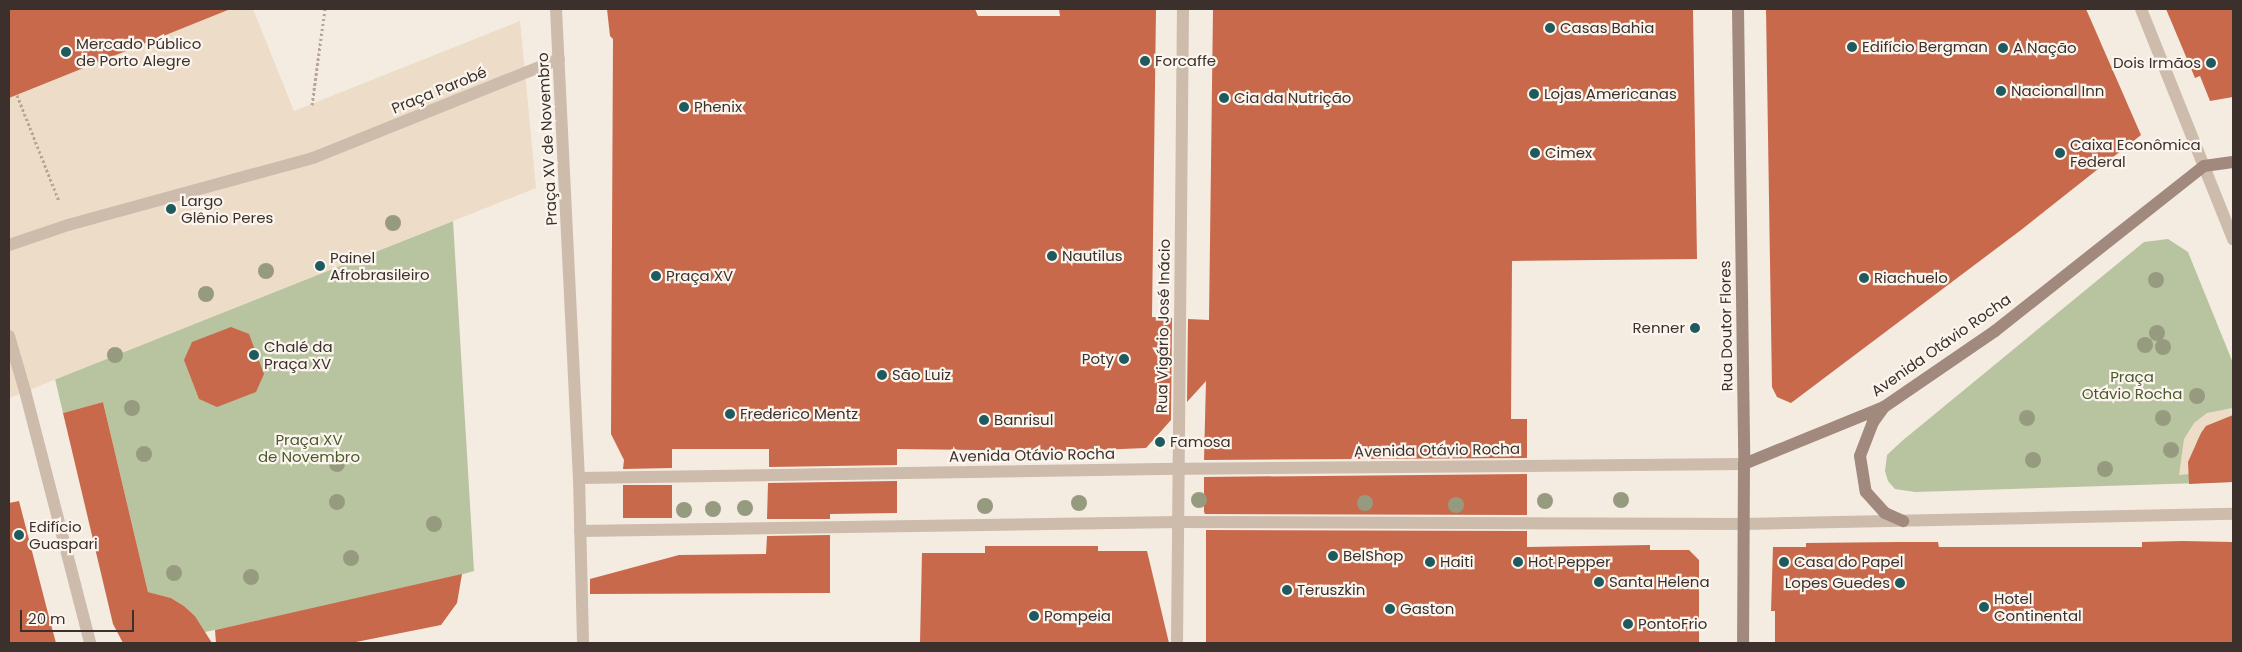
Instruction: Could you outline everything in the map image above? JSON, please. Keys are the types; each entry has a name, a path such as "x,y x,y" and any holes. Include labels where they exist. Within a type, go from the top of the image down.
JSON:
{"main road":[{"name":"Rua Doutor Flores","path":"1738,9 1744,464 1743,643"},
{"path":"2204,166 2233,162"},
{"name":"Avenida Otávio Rocha","path":"1744,464 1884,407 1995,331 2204,166"},
{"path":"1884,407 1873,422 1860,456 1866,492 1885,513 1903,522"}],"street":[{"name":"Praça XV de Novembro","path":"556,9 579,478 582,643"},
{"name":"Rua Vigário José Inácio","path":"1178,643 1183,9"},
{"path":"2141,9 2233,239"},
{"name":"Praça Parobé","path":"9,245 68,225 313,158 559,60"},
{"path":"9,336 90,643"},
{"name":"Avenida Otávio Rocha","path":"579,478 1178,469 1744,464"},
{"path":"580,531 1178,522 1744,524 2233,514"}],"path":[{"path":"312,105 325,9"},
{"path":"17,95 68,225"}],"green space":[{"name":"Praça XV de Novembro","path":"453,221 474,571 431,583 205,632 195,616 184,606 171,598 148,592 103,402 63,413 55,379"},
{"name":"Praça Otávio Rocha","path":"2168,239 2188,252 2233,363 2233,482 1915,492 1895,489 1888,481 1885,471 1887,455 1902,441 2144,242"}],"shaded area":[{"name":"Largo Glênio Peres","path":"231,9 253,9 294,111 520,21 536,188 9,398 9,98"},
{"path":"2232,408 2233,422 2217,422 2206,426 2197,441 2197,455 2189,474 2179,475 2184,439 2194,423 2207,413"}],"building":[{"name":"Mercado Público de Porto Alegre","path":"9,9 227,9 228,10 9,98"},
{"path":"607,9 975,9 978,16 1060,16 1059,9 1156,9 1152,317 1172,318 1171,420 1146,448 1072,451 897,449 897,465 769,467 769,449 672,449 672,468 623,469 624,460 611,434 613,39 610,36"},
{"path":"1213,9 1693,9 1697,259 1512,261 1511,419 1527,419 1527,458 1204,460 1206,381 1187,402 1188,319 1209,320"},
{"path":"1766,9 2086,9 2141,135 2021,230 1791,403 1777,397 1772,387"},
{"name":"Dois Irmãos","path":"2166,9 2233,9 2233,97 2210,101 2200,76 2195,78"},
{"path":"231,327 249,334 264,374 256,392 217,407 199,399 184,360 192,342"},
{"path":"103,402 148,592 171,598 184,606 195,616 212,643 123,643 113,624 63,413"},
{"path":"2233,415 2233,482 2189,484 2188,462 2201,433 2206,426"},
{"path":"1527,474 1527,515 1205,514 1204,512 1204,477"},
{"path":"897,481 897,513 830,514 830,519 767,519 768,483"},
{"path":"623,485 672,485 672,518 623,518"},
{"name":"Edifício Guaspari","path":"19,501 56,643 9,643 9,503"},
{"path":"1206,530 1527,531 1527,547 1650,545 1650,550 1689,550 1699,560 1699,643 1206,643"},
{"path":"830,535 830,593 590,594 590,579 679,555 766,554 767,536"},
{"path":"1938,542 1939,547 2142,547 2142,542 2233,542 2233,643 1775,643 1775,611 1771,611 1773,547 1806,547 1806,543"},
{"path":"985,546 1098,546 1098,551 1147,551 1169,643 920,643 922,553 985,553"},
{"path":"462,574 457,603 441,625 351,643 216,643 215,630"}],"place":[{"name":"Casas Bahia","path":"1550,28"},
{"name":"Edifício Bergman","path":"1852,47"},
{"name":"A Nação","path":"2003,48"},
{"name":"Mercado Público de Porto Alegre","path":"66,52"},
{"name":"Forcaffe","path":"1145,61"},
{"name":"Dois Irmãos","path":"2211,63"},
{"name":"Nacional Inn","path":"2001,91"},
{"name":"Lojas Americanas","path":"1534,94"},
{"name":"Cia da Nutrição","path":"1224,98"},
{"name":"Phenix","path":"684,107"},
{"name":"Cimex","path":"1535,153"},
{"name":"Caixa Econômica Federal","path":"2060,153"},
{"name":"Largo Glênio Peres","path":"171,209"},
{"name":"Nautilus","path":"1052,256"},
{"name":"Painel Afrobrasileiro","path":"320,266"},
{"name":"Praça XV","path":"656,276"},
{"name":"Riachuelo","path":"1864,278"},
{"name":"Renner","path":"1695,328"},
{"name":"Chalé da Praça XV","path":"254,355"},
{"name":"Poty","path":"1124,359"},
{"name":"São Luiz","path":"882,375"},
{"name":"Frederico Mentz","path":"730,414"},
{"name":"Banrisul","path":"984,420"},
{"name":"Famosa","path":"1160,442"},
{"name":"Edifício Guaspari","path":"19,535"},
{"name":"BelShop","path":"1333,556"},
{"name":"Haiti","path":"1430,562"},
{"name":"Hot Pepper","path":"1518,562"},
{"name":"Casa do Papel","path":"1784,562"},
{"name":"Santa Helena","path":"1599,582"},
{"name":"Lopes Guedes","path":"1900,583"},
{"name":"Teruszkin","path":"1287,590"},
{"name":"Hotel Continental","path":"1984,607"},
{"name":"Gaston","path":"1390,609"},
{"name":"Pompeia","path":"1034,616"},
{"name":"PontoFrio","path":"1628,624"}]}
